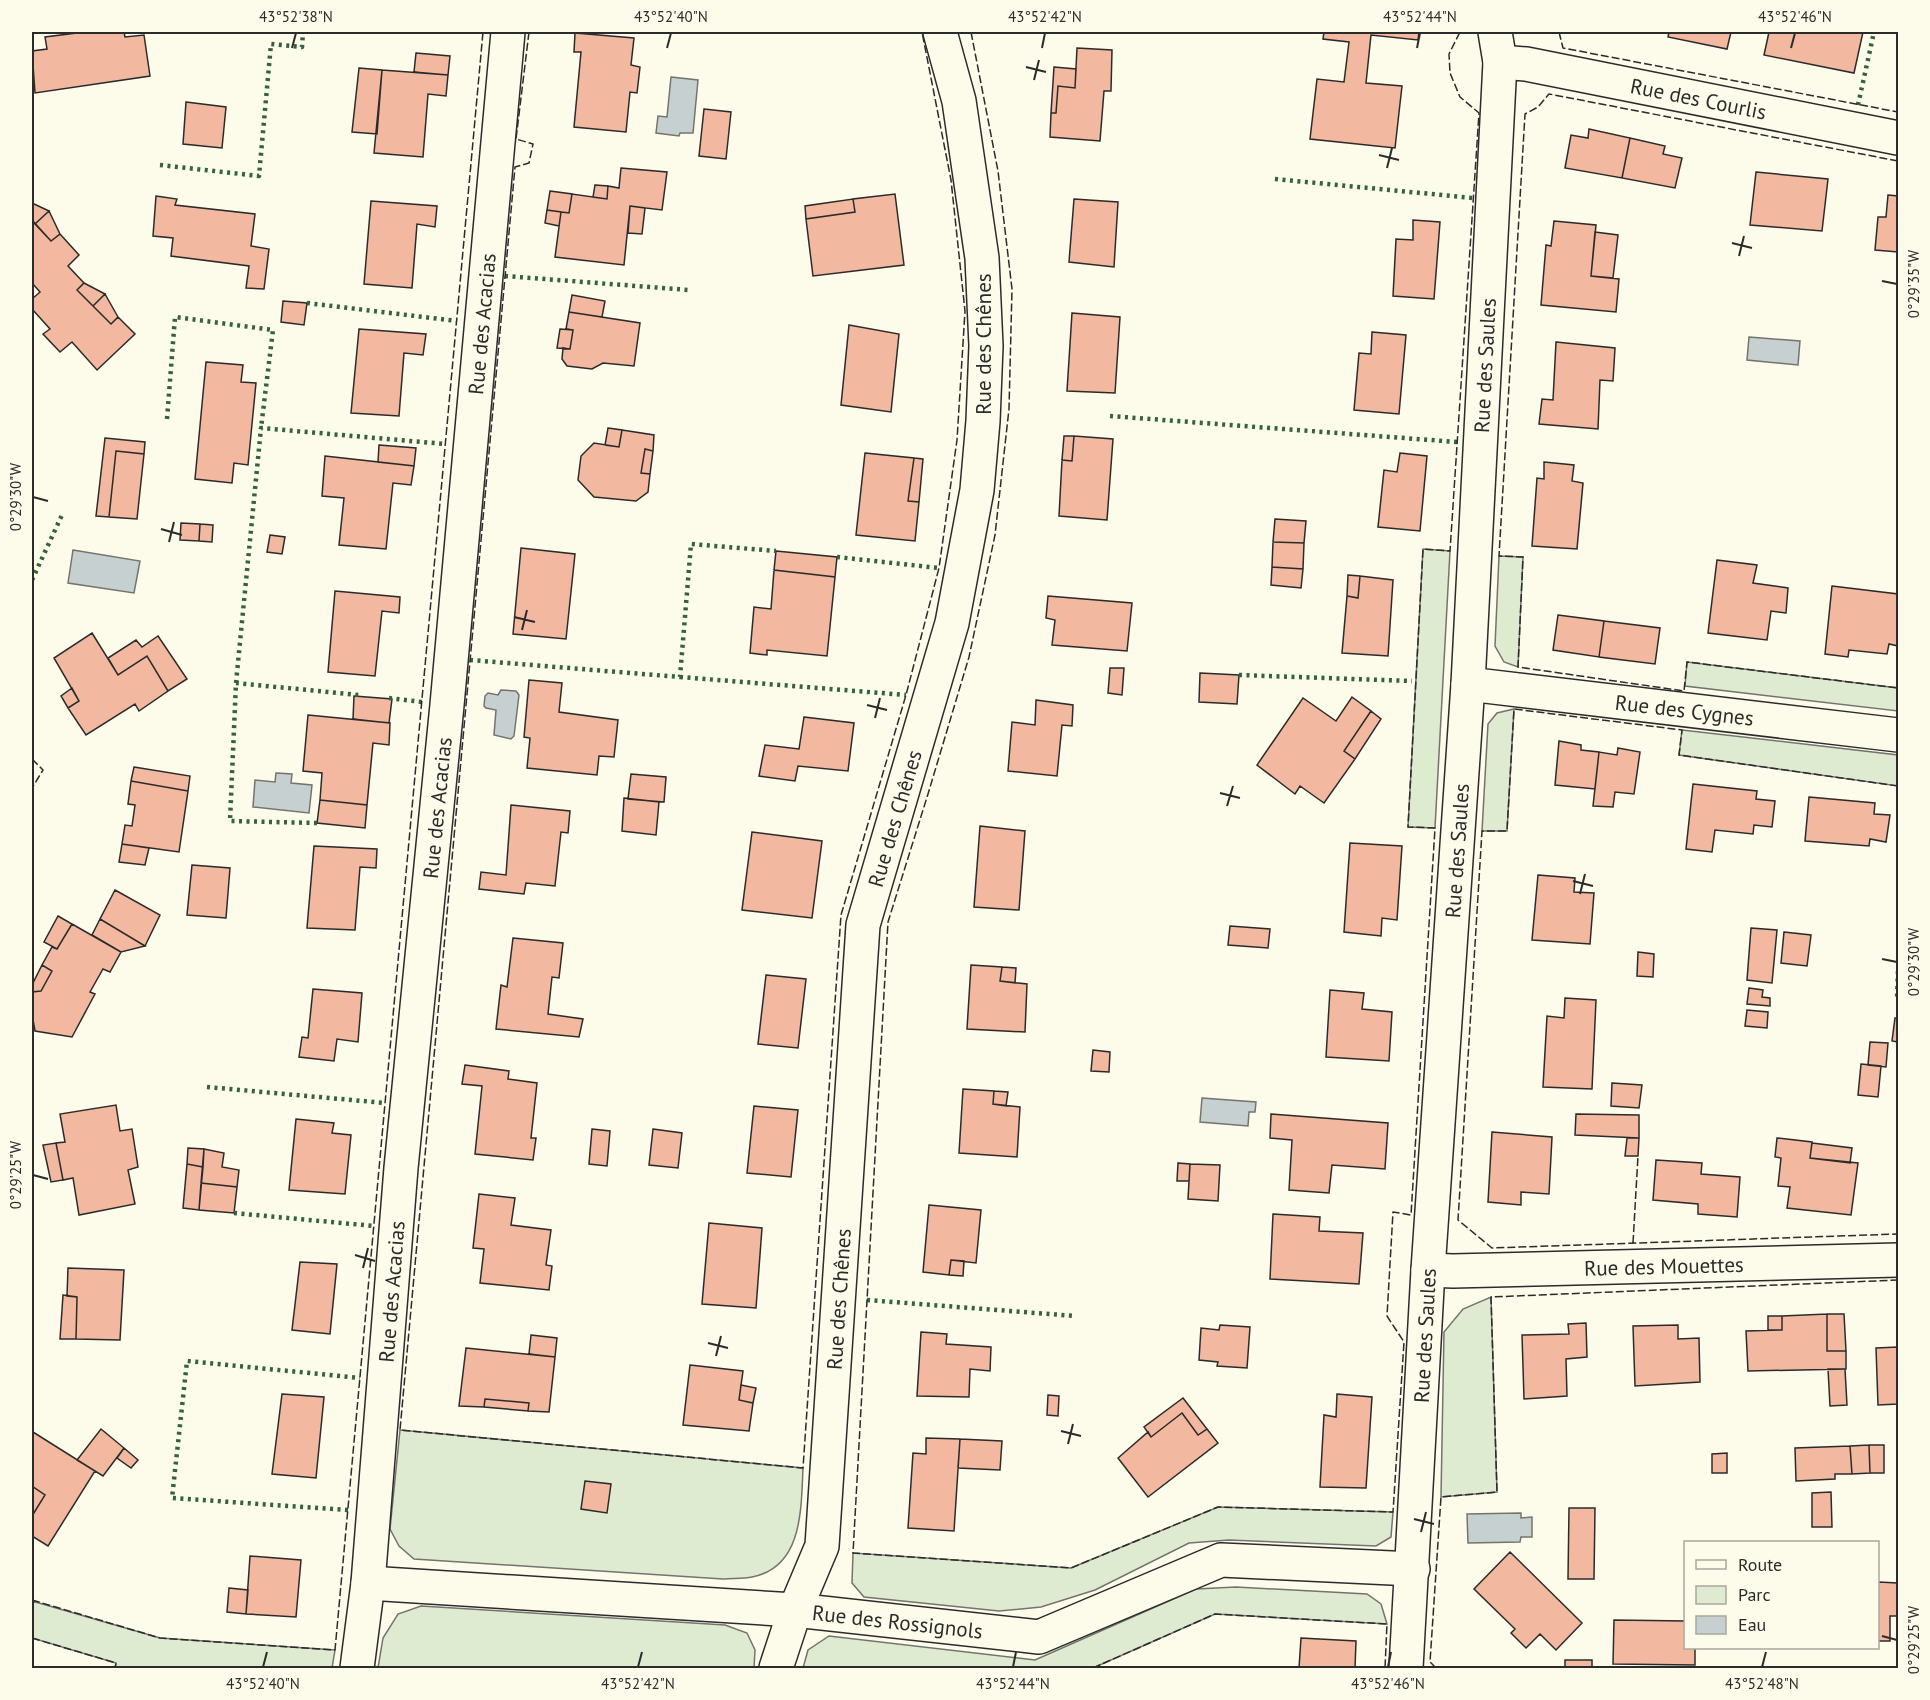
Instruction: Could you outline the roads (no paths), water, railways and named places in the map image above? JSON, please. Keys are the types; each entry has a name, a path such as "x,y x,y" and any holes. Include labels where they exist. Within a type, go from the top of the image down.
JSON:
{"street":[{"name":"Rue des Acacias","path":"357,1668 368,1583 401,1168 445,726 508,32"},
{"name":"Rue des Chênes","path":"776,1668 795,1610 822,1546 863,925 952,623 977,490 986,346 982,258 959,101 940,32"},
{"name":"Rue des Courlis","path":"1497,47 1538,67 1899,138"},
{"name":"Rue des Saules","path":"1406,1668 1428,1270 1468,684 1497,47"},
{"name":"Rue des Cygnes","path":"1468,684 1899,735"},
{"name":"Rue des Mouettes","path":"1428,1270 1899,1260"},
{"name":"Rue des Rossignols","path":"368,1583 795,1610 1039,1636 1221,1560 1413,1569"}],"water":[{"path":"671,77 698,80 693,133 680,133 679,136 656,133 658,116 667,117"},
{"path":"1749,337 1800,341 1798,365 1747,360"},
{"path":"73,550 140,561 134,593 68,583"},
{"path":"501,690 516,691 519,695 514,736 511,739 494,735 496,710 484,706 485,696 488,693 498,695"},
{"path":"276,773 292,774 291,783 312,785 309,813 253,807 255,780 275,782"},
{"path":"1202,1098 1256,1102 1255,1112 1249,1112 1248,1126 1200,1122"},
{"path":"1521,1513 1521,1518 1532,1517 1532,1537 1521,1537 1520,1542 1468,1543 1467,1514"}]}
